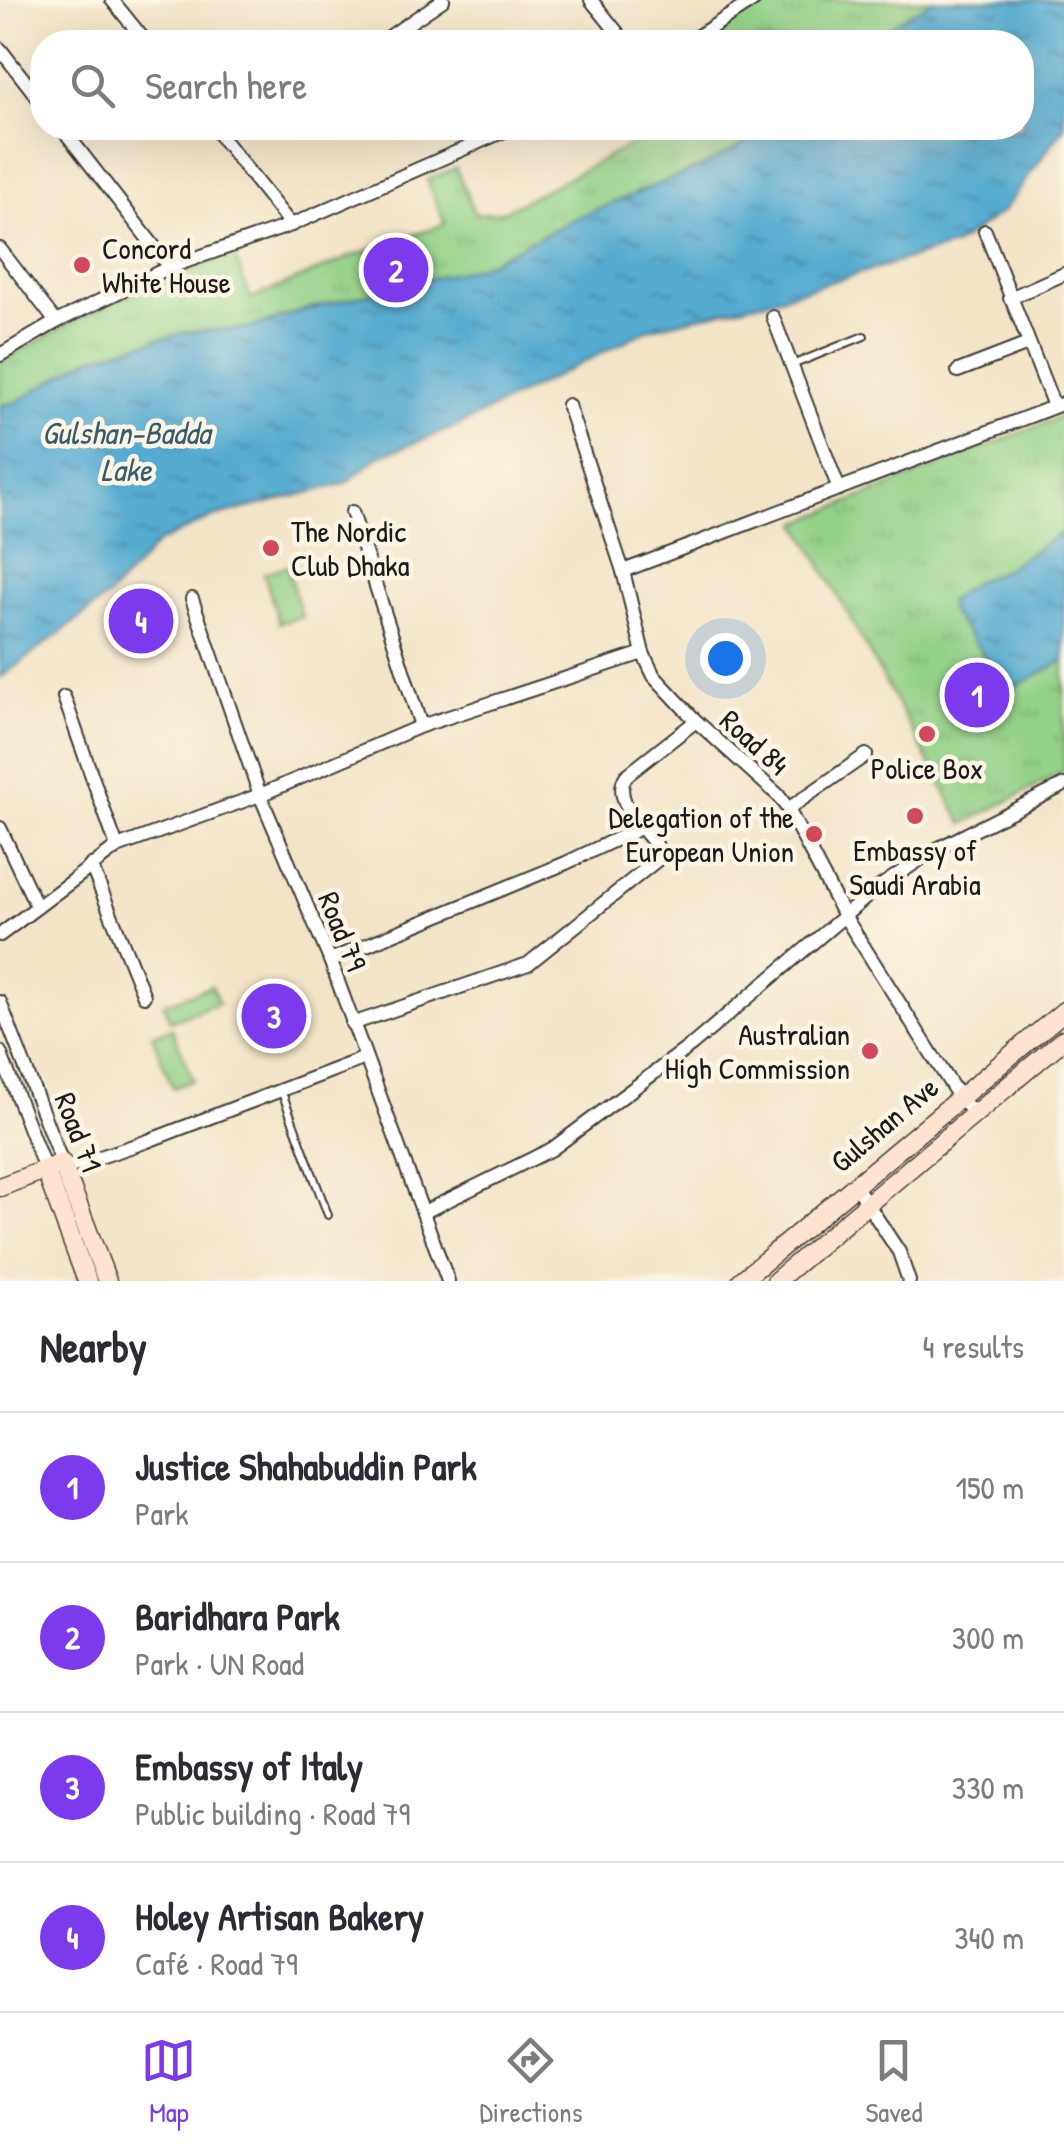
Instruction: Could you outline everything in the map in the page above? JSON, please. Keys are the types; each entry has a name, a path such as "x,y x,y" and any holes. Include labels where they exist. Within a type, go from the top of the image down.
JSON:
{"street":[{"path":"112,0 136,30"},
{"path":"591,0 615,30"},
{"path":"708,30 754,0"},
{"path":"397,30 432,2"},
{"path":"0,49 30,88"},
{"path":"71,140 170,267"},
{"path":"224,140 291,224"},
{"path":"0,356 56,322 170,267 291,224 484,140"},
{"path":"624,570 1059,404 1028,344 985,231"},
{"path":"0,249 56,322"},
{"path":"1010,298 1064,274"},
{"path":"773,317 838,488"},
{"path":"958,371 1028,344"},
{"name":"Road 84","path":"568,404 624,570 642,653 654,676 696,722 778,795 843,914 959,1097 976,1114"},
{"path":"352,512 421,726"},
{"name":"Road 79","path":"192,599 260,794 330,960 448,1281"},
{"path":"0,935 117,848 260,794 421,726 642,653"},
{"path":"64,697 117,848"},
{"path":"352,1024 528,964 657,860 660,854 622,797 620,785 626,776 696,722"},
{"path":"788,809 866,755"},
{"path":"424,1212 552,1149 693,1044 843,914 931,852 1064,785"},
{"path":"330,960 566,863 642,827"},
{"path":"0,828 37,906"},
{"path":"91,865 144,996"},
{"name":"Road 71","path":"0,1002 57,1171 88,1281"},
{"name":"Gulshan Ave","path":"741,1281 1064,1012"},
{"name":"Gulshan Ave","path":"776,1281 1064,1039"},
{"name":"Road 71","path":"0,1052 107,1281"},
{"path":"0,1187 145,1142 364,1058"},
{"path":"0,1198 57,1171"},
{"path":"855,1185 899,1252 909,1281"}],"lane":[{"path":"792,365 864,336"},
{"path":"281,1090 328,1215"}],"green space":[{"path":"761,0 934,0 895,30 717,30"},
{"path":"640,140 756,140 710,165 485,266 411,283 0,416 0,362 143,288 233,253 251,299 350,257 445,224 427,180 456,168 475,214 502,212"},
{"path":"1064,415 1064,772 963,824 798,523"},
{"path":"287,566 302,617 279,623 264,573"},
{"path":"212,986 218,1003 170,1021 163,1004"},
{"path":"172,1028 193,1080 173,1088 152,1035"}],"water":[{"name":"Gulshan-Badda Lake","path":"933,0 1064,0 1064,127 1004,210 955,245 769,300 651,328 456,427 379,456 346,483 213,517 159,542 109,596 0,678 0,406 16,402 92,357 185,332 250,328 311,308 481,266 578,217 706,165 751,140 1034,140 1034,30 887,30"},
{"path":"1064,531 1064,661 1008,690 1000,690 992,684 983,654 949,610 949,600"}],"place":[{"name":"Concord White House","path":"82,265"},
{"name":"Baridhara Park","path":"396,270"},
{"name":"The Nordic Club Dhaka","path":"271,548"},
{"name":"Holey Artisan Bakery","path":"141,621"},
{"name":"Justice Shahabuddin Park","path":"977,695"},
{"name":"Police Box","path":"927,734"},
{"name":"Embassy of Saudi Arabia","path":"915,816"},
{"name":"Delegation of the European Union","path":"814,834"},
{"name":"Embassy of Italy","path":"274,1016"},
{"name":"Australian High Commission","path":"870,1051"}]}
